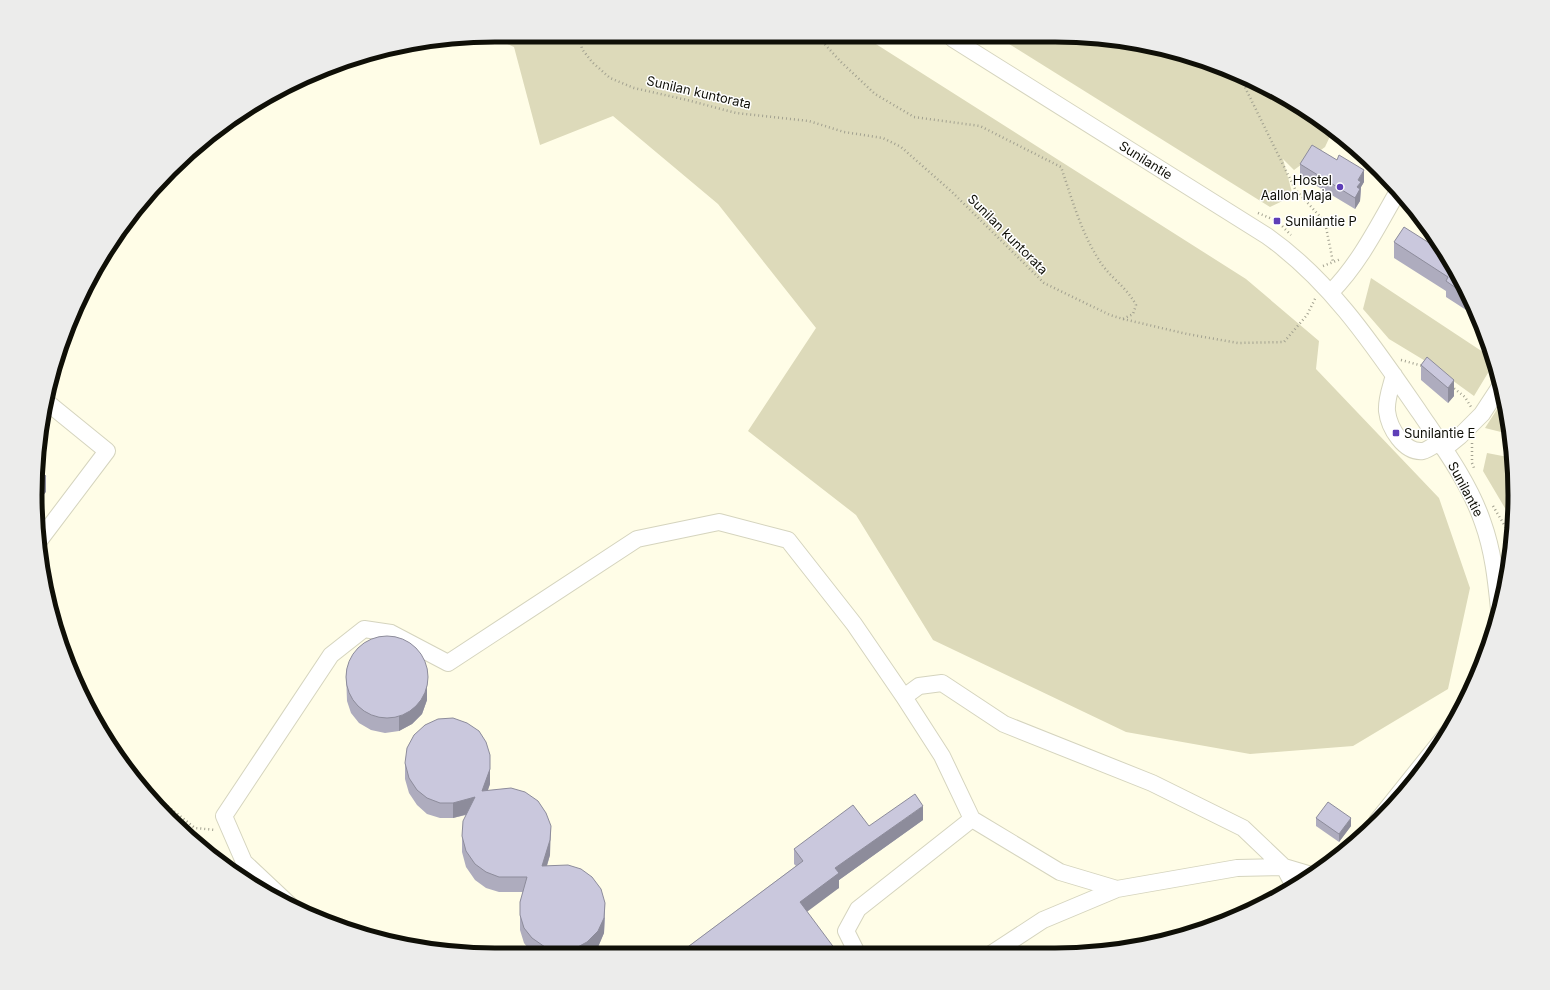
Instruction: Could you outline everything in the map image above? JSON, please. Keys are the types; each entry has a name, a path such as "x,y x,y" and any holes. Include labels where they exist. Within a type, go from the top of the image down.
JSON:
{"street":[{"name":"Sunilantie","path":"958,42 1267,236 1302,263 1327,288 1362,330 1394,375 1442,445 1475,503 1483,522 1494,564 1497,591"},
{"path":"1327,288 1340,283 1374,234 1395,195"},
{"path":"1394,375 1387,401 1387,412 1391,425 1401,441 1412,450 1424,451 1442,445 1460,436 1482,414 1496,392"},
{"path":"44,534 107,451 51,406"},
{"path":"274,890 244,862 224,816 331,654 364,629 391,633 448,663 637,540 719,522 788,540 854,624 904,697 942,756 972,819 1060,872 1117,888"},
{"path":"904,697 919,686 942,683 1004,724 1152,783 1243,828 1284,867 1292,881"},
{"path":"854,948 846,931 858,909 972,819"},
{"path":"1000,948 1043,920 1117,888 1237,868 1284,867 1305,873"}],"path":[{"name":"Sunilan kuntorata","path":"581,42 582,49 592,62 610,78 634,88 736,113 809,121 844,132 883,138 901,147 952,192 1044,283 1110,315 1187,334 1238,342 1284,342 1327,288"},
{"path":"823,42 841,62 875,94 914,117 980,126 1062,166 1083,231 1100,262 1130,294 1136,305 1133,314 1123,319"},
{"path":"1243,83 1295,189 1325,222 1333,262"},
{"path":"1398,358 1403,361 1426,367"},
{"path":"1448,384 1465,397 1474,411 1472,424 1472,463 1474,469"},
{"path":"1490,501 1507,529"},
{"path":"160,800 195,828 230,832"}],"shaded area":[{"path":"503,42 873,42 1246,279 1319,341 1316,369 1439,498 1470,588 1448,689 1353,746 1250,754 1126,732 933,640 856,515 748,431 816,328 718,204 613,116 540,145 514,47"},
{"path":"1006,42 1085,43 1114,46 1172,57 1228,76 1282,103 1307,118 1330,136 1325,147 1294,170 1283,159 1293,196 1270,207"},
{"path":"1371,278 1485,354 1490,369 1474,396 1427,362 1389,339 1363,309"},
{"path":"1499,406 1503,433 1485,428"},
{"path":"1487,453 1506,457 1507,512 1483,471"}],"building":[{"path":"1312,145 1337,160 1339,155 1364,170 1358,180 1361,182 1357,187 1360,189 1355,198 1300,164"},
{"path":"1404,227 1434,246 1458,289 1446,281 1448,277 1394,242"},
{"path":"1427,357 1454,380 1448,388 1421,365"},
{"path":"43,473 46,476 42,480"},
{"path":"387,636 403,639 416,648 425,661 428,677 425,693 416,706 403,715 387,718 371,715 358,706 349,693 346,677 349,661 358,648 371,639"},
{"path":"453,718 467,723 479,731 486,742 490,755 490,769 482,791 511,788 525,792 538,801 546,813 551,826 550,840 542,866 568,865 581,869 592,877 601,889 605,903 604,918 598,931 587,942 576,948 550,948 545,947 532,938 524,928 520,915 520,902 527,877 499,877 486,872 475,864 466,851 462,836 463,821 475,797 453,803 440,803 427,798 417,790 409,778 405,763 407,748 414,735 425,725 438,719"},
{"path":"915,794 923,806 835,868 839,873 800,902 834,948 686,948 803,861 794,849 853,805 869,826"},
{"path":"1328,802 1351,818 1339,834 1316,818"}],"place":[{"name":"Hostel Aallon Maja","path":"1340,187"},
{"name":"Sunilantie P","path":"1277,221"},
{"name":"Sunilantie E","path":"1396,433"}]}
